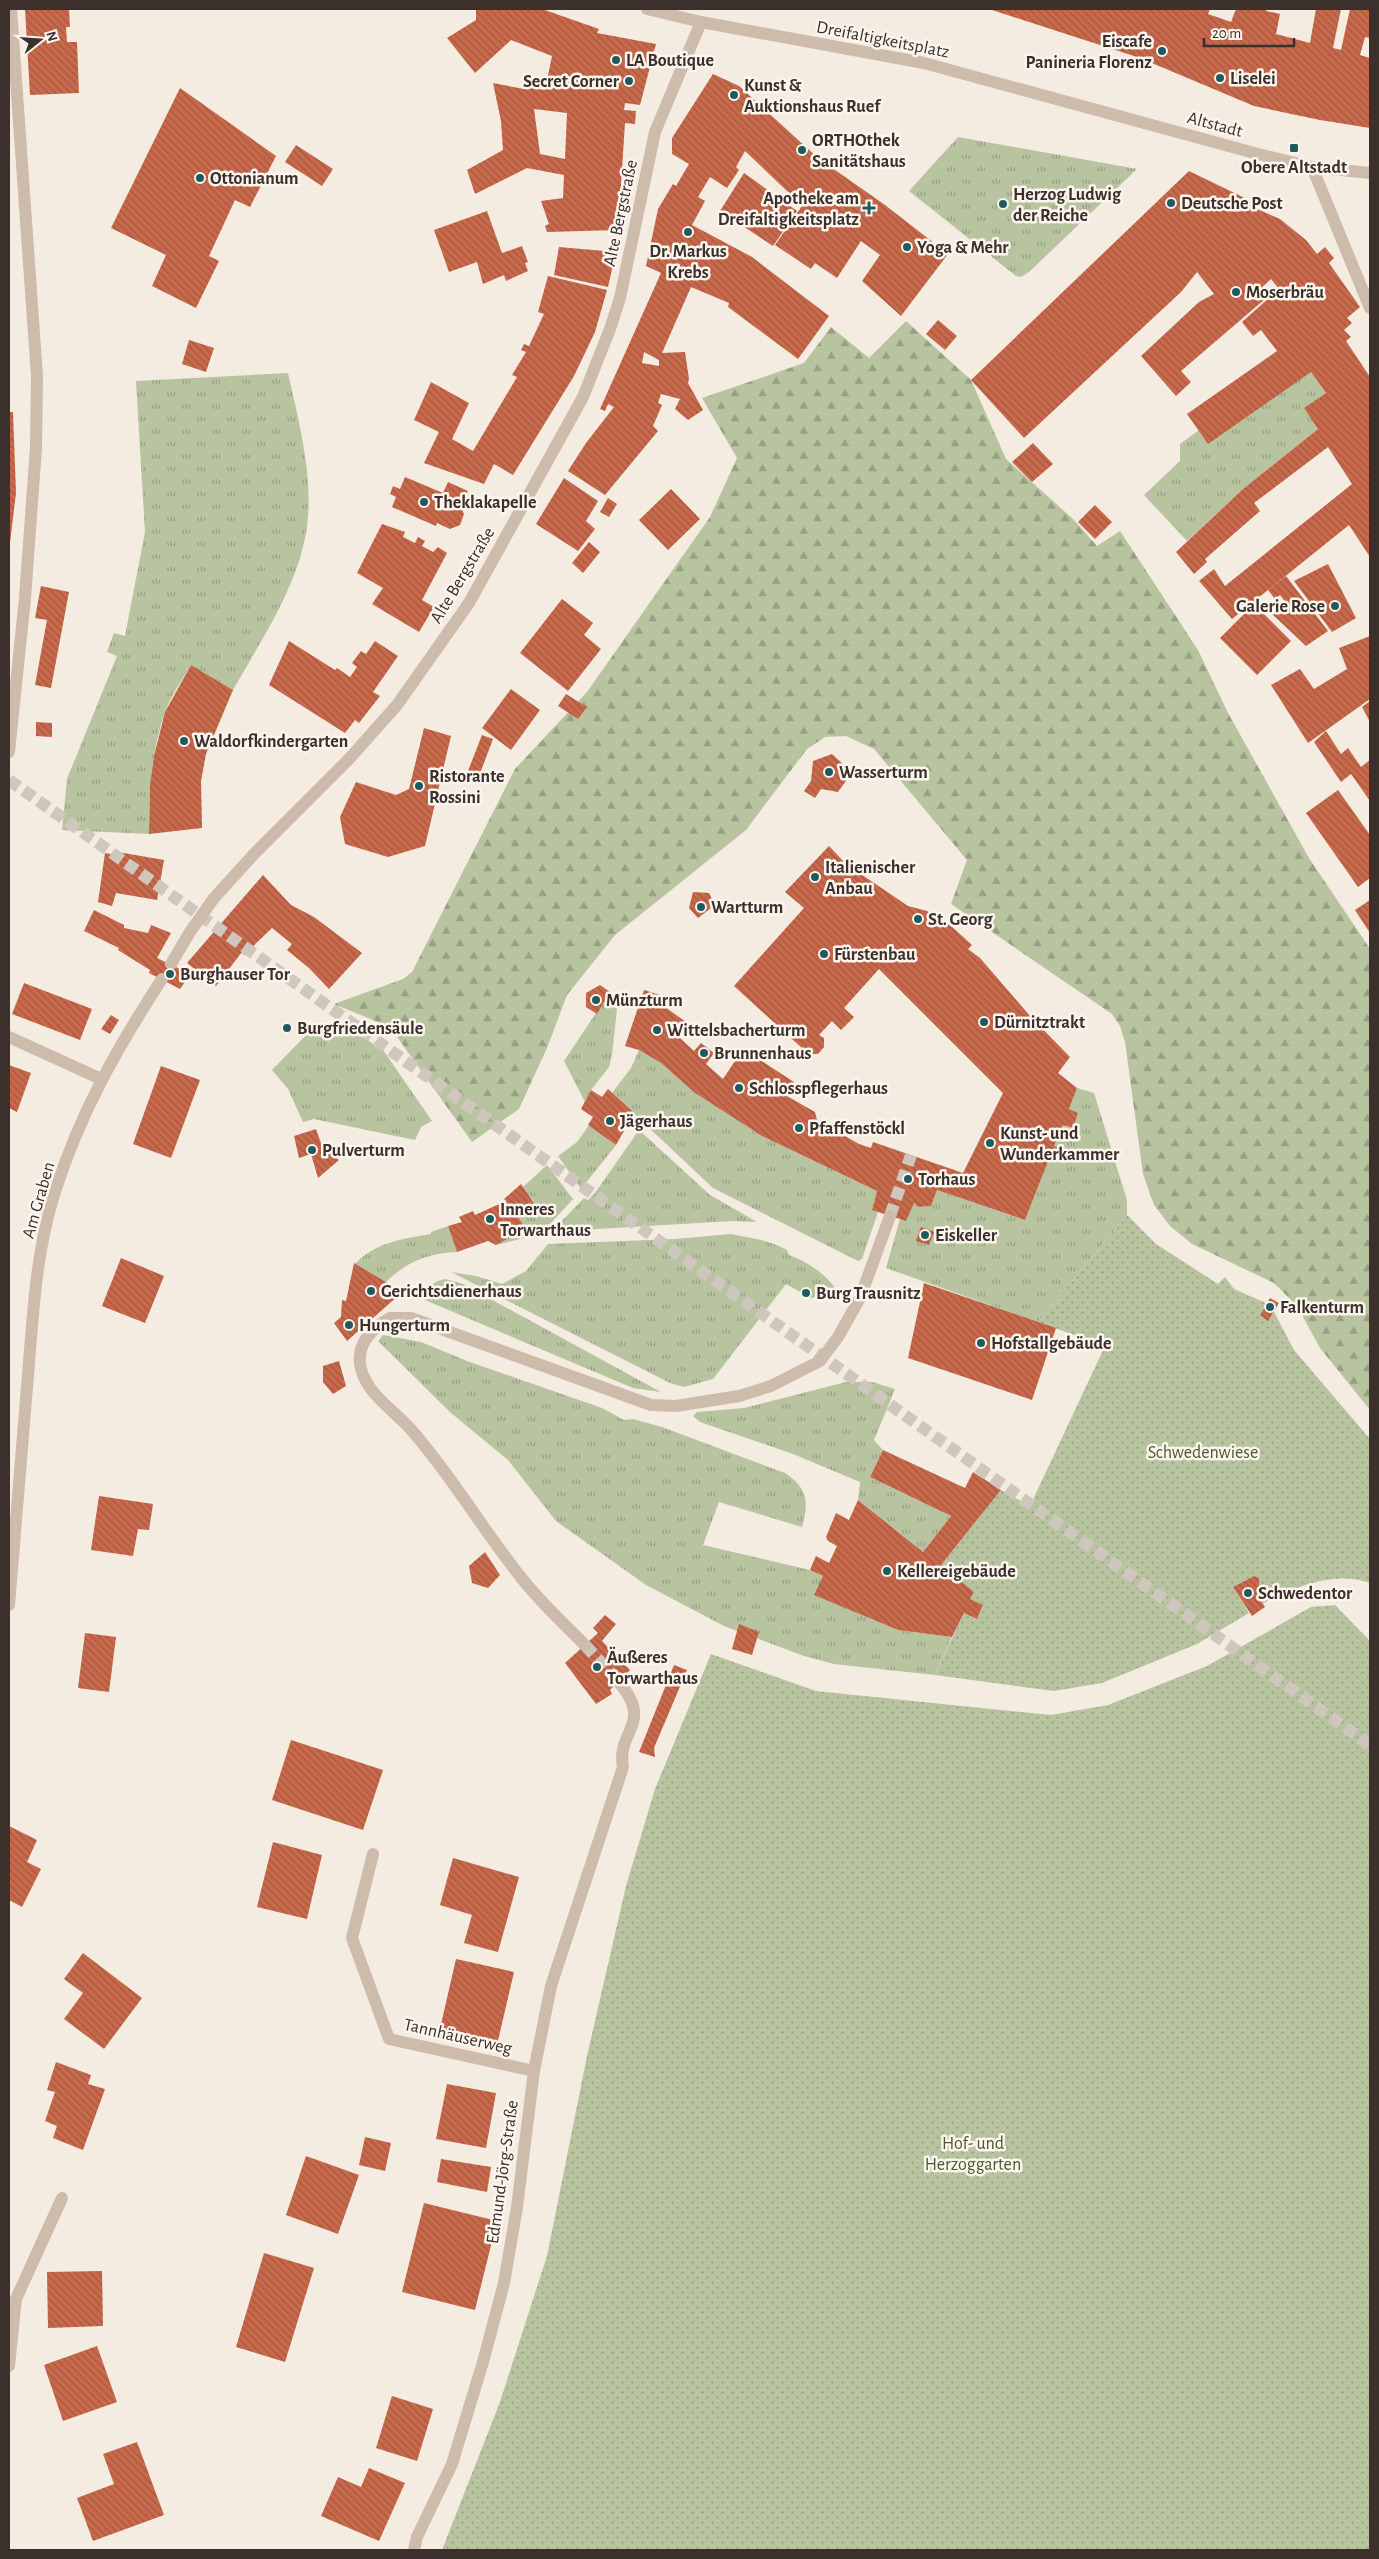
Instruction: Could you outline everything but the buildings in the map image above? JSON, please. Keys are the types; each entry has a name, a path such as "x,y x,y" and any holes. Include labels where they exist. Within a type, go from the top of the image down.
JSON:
{"street":[{"path":"9,752 25,598 36,448 37,376 11,9"},
{"name":"Dreifaltigkeitsplatz","path":"647,9 701,22 924,63 1052,97"},
{"name":"Alte Bergstraße","path":"171,964 190,932 214,898 254,854 349,759 397,705 478,588 583,397 610,329 620,298 655,132 701,22"},
{"name":"Altstadt","path":"1052,97 1191,136 1312,167 1370,173"},
{"path":"1312,167 1370,308"},
{"path":"9,1037 101,1079 162,979"},
{"name":"Am Graben","path":"9,1605 33,1311 42,1249 55,1193 82,1118 101,1079"},
{"path":"585,1646 520,1577 414,1432 371,1390 365,1380 360,1362 361,1347 365,1340 390,1318 411,1318 650,1405 665,1407 705,1402 771,1386 820,1361 838,1337 860,1298 890,1216"},
{"name":"Edmund-Jörg-Straße","path":"414,2550 418,2537 452,2464 483,2362 504,2283 517,2207 534,2071 551,1986 623,1767 621,1757 636,1718 630,1696 618,1681"},
{"name":"Tannhäuserweg","path":"373,1854 352,1938 389,2039 534,2071"},
{"path":"9,2366 16,2299 62,2198"}],"green space":[{"path":"958,137 1137,169 1029,272 1021,277 1016,276 909,191"},
{"path":"906,321 971,380 1006,459 1073,519 1097,546 1120,531 1198,650 1228,713 1309,858 1370,949 1370,1410 1320,1348 1297,1306 1274,1283 1192,1244 1170,1226 1154,1205 1143,1174 1125,1042 1120,1026 1112,1014 951,904 967,860 874,749 846,736 825,737 807,749 746,830 615,935 567,995 547,1048 519,1109 472,1142 390,1027 334,1004 403,979 412,972 515,769 587,692 710,517 737,458 702,398 804,363 831,327 869,358"},
{"path":"1311,372 1326,393 1305,408 1318,429 1243,489 1187,541 1144,495 1180,461 1180,444 1199,430"},
{"path":"288,373 302,436 309,501 304,543 299,562 283,600 233,690 191,665 170,700 160,727 154,757 150,788 149,834 62,830 67,779 117,656 107,652 114,633 125,636 145,532 136,381"},
{"path":"610,992 617,1009 612,1055 609,1067 591,1090 585,1102 564,1061"},
{"path":"319,1022 366,1039 383,1050 432,1121 421,1127 415,1140 314,1119 303,1122 288,1089 272,1070"},
{"path":"639,1050 661,1063 695,1093 762,1136 877,1191 872,1209 878,1212 862,1259 858,1261 713,1188 612,1093 631,1068"},
{"path":"1077,1088 1094,1093 1127,1200 1127,1215 1038,1322 886,1268 900,1219 914,1203 918,1207 931,1206 937,1190 1025,1220 1049,1159 1059,1163 1064,1151 1054,1146 1063,1125 1073,1128 1078,1113 1069,1109"},
{"path":"589,1125 616,1145 581,1189 558,1156 577,1142"},
{"path":"639,1130 710,1195 757,1222 732,1221 564,1231 560,1223 584,1198 588,1200 595,1193"},
{"path":"547,1165 573,1199 541,1234 496,1245 526,1229 516,1214 534,1202 523,1187"},
{"name":"Schwedenwiese","path":"1127,1215 1156,1244 1218,1284 1225,1277 1234,1289 1266,1303 1260,1315 1268,1320 1274,1312 1294,1350 1370,1439 1370,1583 1356,1579 1329,1579 1302,1586 1263,1603 1260,1599 1259,1578 1254,1576 1233,1587 1249,1613 1197,1644 1102,1683 1054,1691 935,1675 964,1613 977,1619 983,1606 970,1599 941,1565 1001,1490 1030,1506 1105,1346 1038,1322"},
{"path":"448,1226 457,1252 436,1254 418,1260 401,1269 386,1282 355,1264 381,1246 431,1234 431,1232"},
{"path":"731,1234 767,1242 787,1250 789,1255 803,1261 821,1273 837,1290 811,1298 786,1284 713,1379 684,1387 670,1383 451,1272 476,1276 502,1284 526,1271 548,1244 675,1239"},
{"path":"445,1279 463,1284 661,1392 633,1388 420,1298 430,1286"},
{"path":"383,1335 421,1342 467,1361 602,1408 624,1420 633,1419 662,1427 785,1473 798,1484 805,1497 806,1511 802,1527 719,1502 703,1545 810,1570 823,1576 815,1595 898,1630 952,1637 935,1675 834,1664 804,1656 724,1626 646,1585 556,1521 508,1460 451,1413 378,1341"},
{"path":"846,1382 872,1382 895,1389 874,1440 883,1450 870,1477 951,1516 923,1552 858,1500 860,1482 793,1454 700,1422 693,1416 697,1412 744,1408"},
{"name":"Hof- und Herzoggarten","path":"1335,1605 1370,1641 1370,2550 442,2550 500,2402 547,2256 587,2056 626,1886 655,1789 711,1654 816,1691 1051,1715 1108,1705 1207,1666 1311,1607"}],"tunnel":[{"path":"9,780 1370,1745"},
{"path":"890,1216 911,1155"},
{"path":"585,1645 618,1681"}],"place":[{"name":"Eiscafe Panineria Florenz","path":"1162,51"},
{"name":"LA Boutique","path":"616,60"},
{"name":"Liselei","path":"1220,78"},
{"name":"Secret Corner","path":"629,81"},
{"name":"Kunst & Auktionshaus Ruef","path":"734,95"},
{"name":"Obere Altstadt","path":"1294,148"},
{"name":"ORTHOthek Sanitätshaus","path":"802,150"},
{"name":"Ottonianum","path":"200,178"},
{"name":"Deutsche Post","path":"1171,203"},
{"name":"Herzog Ludwig der Reiche","path":"1003,204"},
{"name":"Apotheke am Dreifaltigkeitsplatz","path":"869,208"},
{"name":"Dr. Markus Krebs","path":"688,232"},
{"name":"Yoga & Mehr","path":"907,247"},
{"name":"Moserbräu","path":"1236,292"},
{"name":"Theklakapelle","path":"424,502"},
{"name":"Galerie Rose","path":"1335,606"},
{"name":"Waldorfkindergarten","path":"184,741"},
{"name":"Wasserturm","path":"829,772"},
{"name":"Ristorante Rossini","path":"419,786"},
{"name":"Italienischer Anbau","path":"815,877"},
{"name":"Wartturm","path":"701,907"},
{"name":"St. Georg","path":"918,919"},
{"name":"Fürstenbau","path":"824,954"},
{"name":"Burghauser Tor","path":"170,974"},
{"name":"Münzturm","path":"596,1000"},
{"name":"Dürnitztrakt","path":"984,1022"},
{"name":"Burgfriedensäule","path":"287,1028"},
{"name":"Wittelsbacherturm","path":"657,1030"},
{"name":"Brunnenhaus","path":"704,1053"},
{"name":"Schlosspflegerhaus","path":"739,1088"},
{"name":"Jägerhaus","path":"610,1121"},
{"name":"Pfaffenstöckl","path":"799,1128"},
{"name":"Kunst- und Wunderkammer","path":"990,1143"},
{"name":"Pulverturm","path":"312,1150"},
{"name":"Torhaus","path":"908,1179"},
{"name":"Inneres Torwarthaus","path":"490,1219"},
{"name":"Eiskeller","path":"925,1235"},
{"name":"Gerichtsdienerhaus","path":"371,1291"},
{"name":"Burg Trausnitz","path":"806,1293"},
{"name":"Falkenturm","path":"1270,1307"},
{"name":"Hungerturm","path":"349,1325"},
{"name":"Hofstallgebäude","path":"981,1343"},
{"name":"Kellereigebäude","path":"887,1571"},
{"name":"Schwedentor","path":"1248,1593"},
{"name":"Äußeres Torwarthaus","path":"597,1667"}]}
